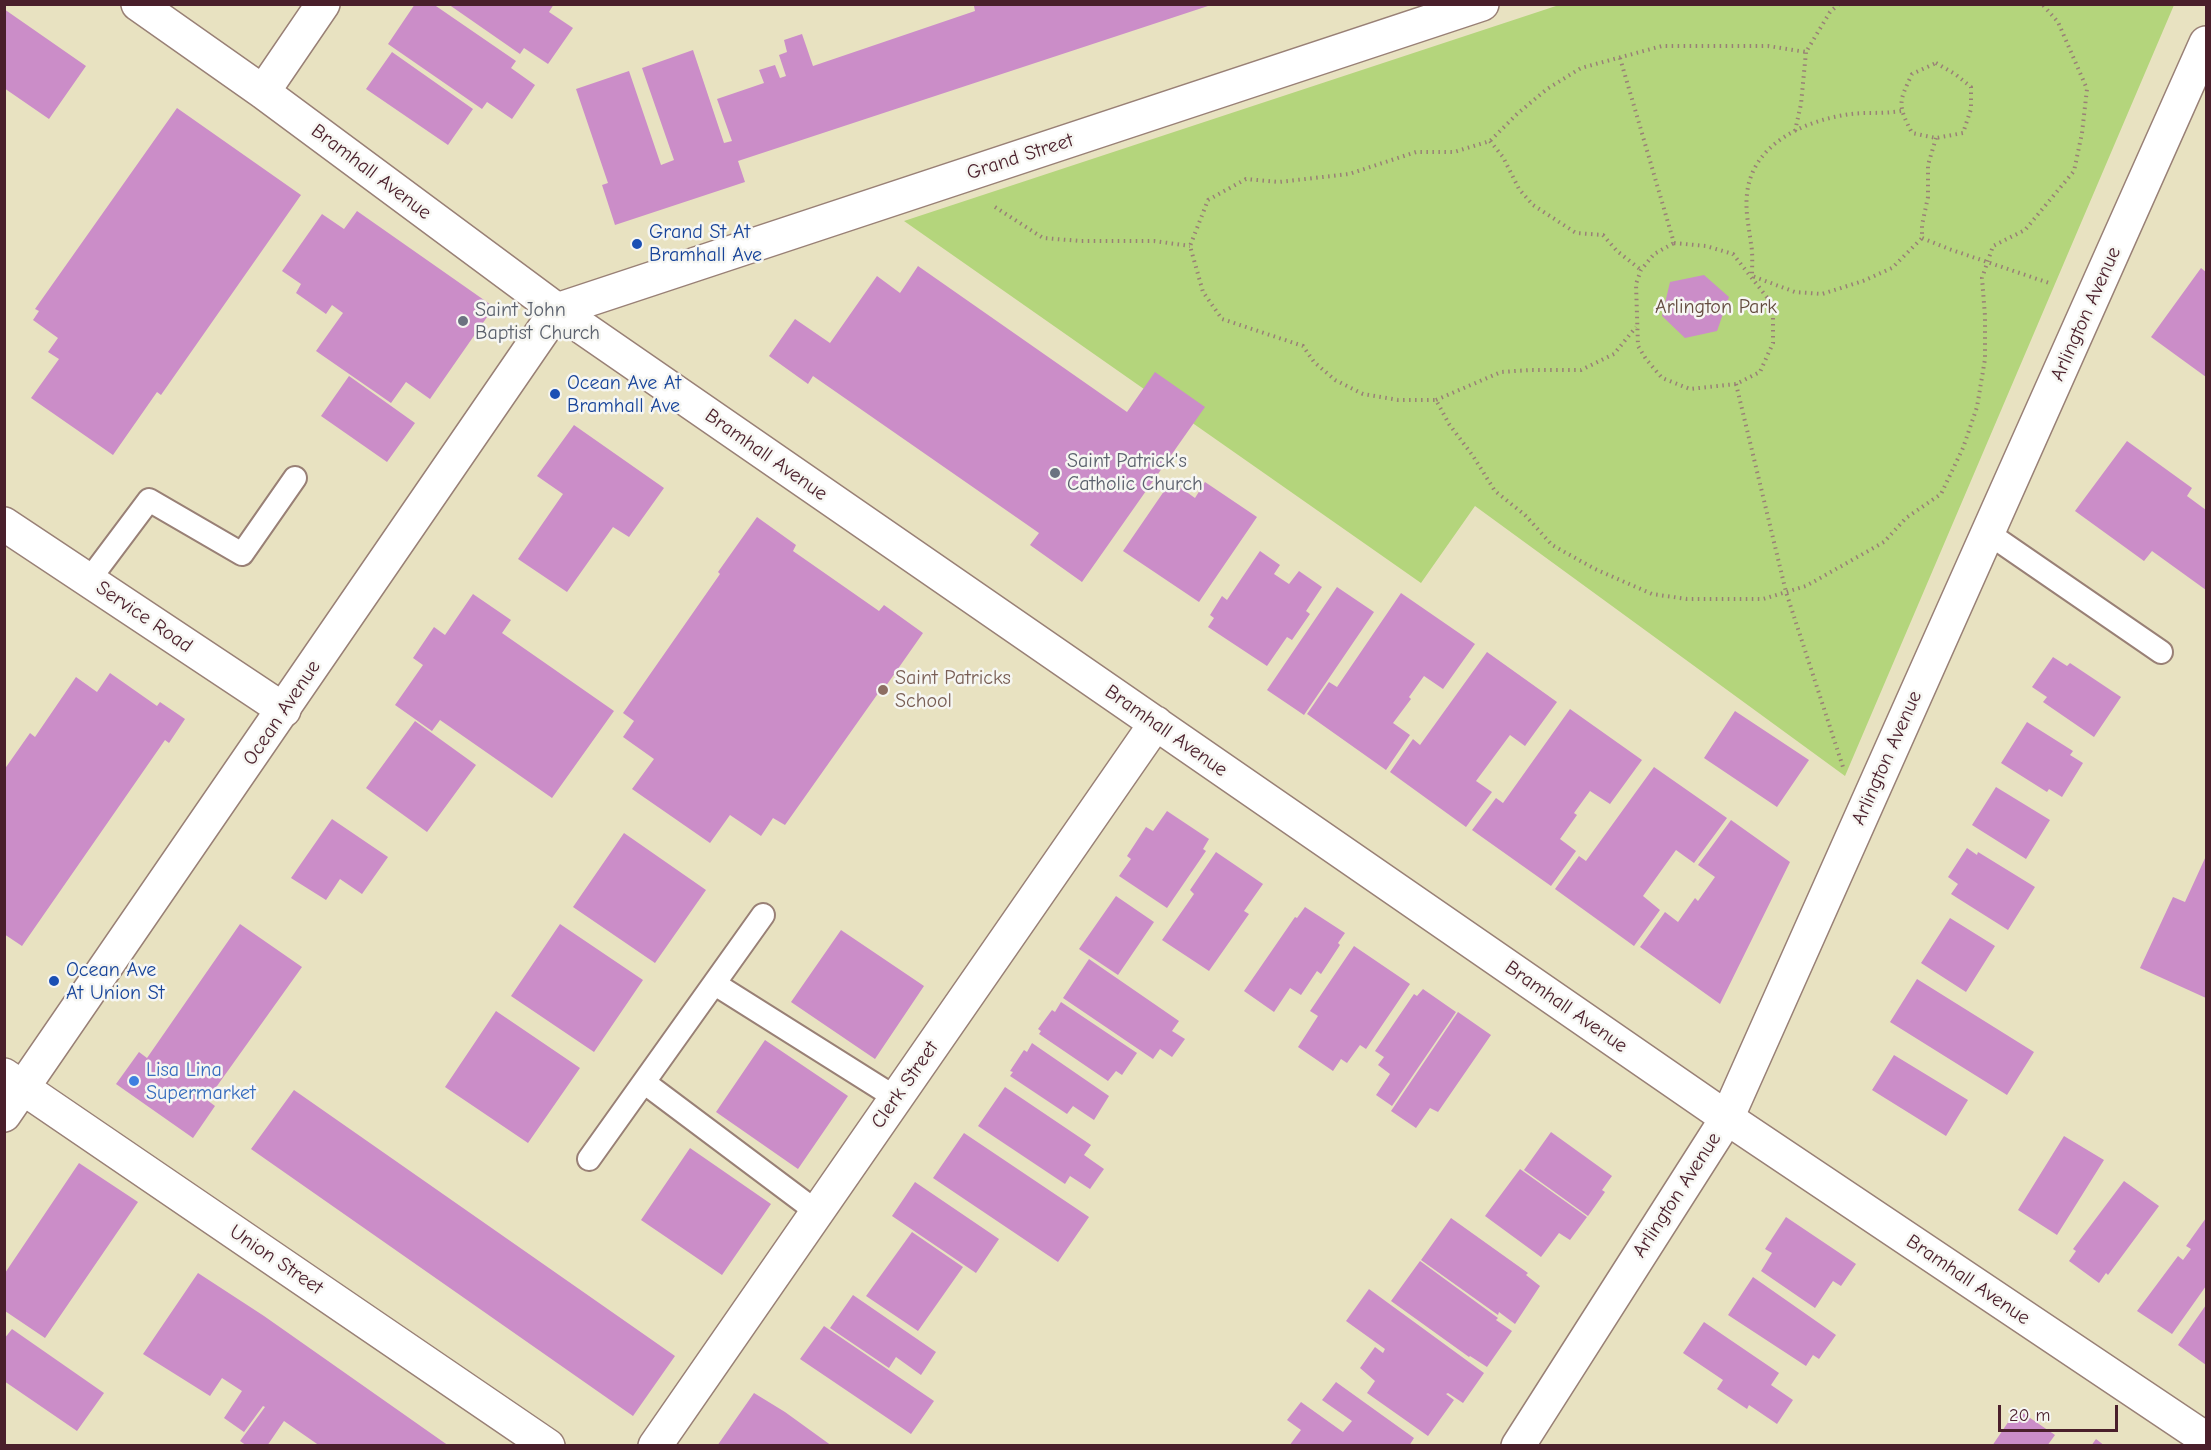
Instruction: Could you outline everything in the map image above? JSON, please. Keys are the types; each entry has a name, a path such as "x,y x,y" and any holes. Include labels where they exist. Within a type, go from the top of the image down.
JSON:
{"street":[{"name":"Bramhall Avenue","path":"138,4 263,92 557,310 1726,1118 2206,1439"},
{"path":"263,92 323,4"},
{"name":"Grand Street","path":"557,310 1482,4"},
{"name":"Arlington Avenue","path":"1518,1446 1726,1118 2206,43"},
{"name":"Ocean Avenue","path":"4,1115 14,1081 284,710 557,310"},
{"name":"Service Road","path":"4,524 284,710"},
{"name":"Clerk Street","path":"655,1446 1156,723"},
{"name":"Union Street","path":"14,1081 548,1446"}],"lane":[{"path":"89,580 149,500 242,554 295,478"},
{"path":"1988,533 2161,652"},
{"path":"589,1159 763,915"},
{"path":"715,984 896,1098"},
{"path":"645,1083 817,1212"}],"path":[{"path":"1795,131 1801,104 1806,52 1830,12 1839,4"},
{"path":"1436,399 1449,424 1495,491 1525,515 1552,545 1595,569 1652,594 1687,599 1763,599 1806,586 1884,542 1906,518 1941,494 1963,448 1977,407 1985,359 1982,278 1993,246 2025,230 2074,171 2087,89 2058,22 2042,4"},
{"path":"2047,10 2051,4"},
{"path":"1637,326 1614,354 1581,370 1501,372 1436,399 1398,399 1363,394 1335,380 1314,362 1303,346 1222,319 1203,291 1190,246 1208,200 1246,179 1279,182 1349,174 1416,152 1454,152 1490,141 1546,89 1581,68 1662,46 1768,46 1806,52"},
{"path":"1620,58 1674,243"},
{"path":"1936,63 1971,87 1971,109 1963,132 1936,138 1911,132 1901,111 1901,98 1911,74 1936,63"},
{"path":"1752,276 1747,192 1757,162 1779,138 1814,122 1852,114 1882,114 1901,111"},
{"path":"1752,276 1795,291 1822,294 1863,281 1892,268 1922,238 1922,225 1928,197 1928,165 1936,138"},
{"path":"1490,141 1503,157 1519,189 1533,205 1576,232 1603,235 1617,251 1641,270"},
{"path":"994,207 1043,238 1154,240 1190,246"},
{"path":"1922,238 2049,283"},
{"path":"1674,243 1706,246 1733,254 1773,305 1773,343 1760,372 1736,384 1690,389 1662,378 1638,346 1636,284 1641,270 1654,254 1674,243"},
{"path":"1736,384 1786,592 1843,766"}],"green space":[{"name":"Arlington Park","path":"1559,5 2174,5 1845,776 1475,506 1421,583 904,221"}],"building":[{"path":"415,4 433,4 516,61 511,68 535,85 512,119 487,102 482,109 388,44"},
{"path":"448,4 554,4 549,12 573,28 548,64 524,48 520,54"},
{"path":"978,4 1211,5 738,161 745,182 615,225 602,185 608,183 576,89 629,71 661,165 674,160 642,68 693,50 724,143 732,141 717,99 764,83 759,70 775,65 780,78 786,76 779,55 787,52 784,40 802,34 813,66 975,11 974,6"},
{"path":"4,9 86,66 49,119 4,88"},
{"path":"392,52 473,109 448,145 366,89"},
{"path":"177,108 301,195 161,395 157,392 113,455 31,398 59,359 48,352 58,338 33,320 39,311 35,309"},
{"path":"357,211 494,307 430,399 406,382 391,403 316,351 343,313 332,305 326,314 296,293 301,284 282,271 322,214 344,229"},
{"name":"Saint Patrick's Catholic Church","path":"918,266 1127,412 1155,372 1205,407 1082,582 1030,545 1039,533 813,376 808,384 769,356 795,319 830,343 877,276 900,293"},
{"path":"2201,268 2206,272 2206,377 2151,337"},
{"path":"1704,275 1729,297 1717,331 1685,338 1662,316 1670,282"},
{"path":"349,376 415,423 387,462 321,416"},
{"path":"574,425 664,488 629,537 613,527 567,592 518,559 563,494 537,476"},
{"path":"2127,441 2192,488 2187,496 2206,510 2206,590 2152,551 2144,561 2075,511"},
{"path":"1171,481 1195,498 1205,482 1257,517 1199,602 1123,551"},
{"path":"757,517 796,545 793,551 879,611 884,605 923,633 785,825 773,818 761,836 730,815 710,843 632,789 654,759 623,737 634,721 623,713"},
{"path":"1260,551 1280,565 1274,574 1289,584 1299,571 1322,587 1306,611 1310,614 1292,640 1287,637 1267,666 1208,627 1214,618 1210,615 1222,596 1227,600"},
{"path":"1337,587 1374,612 1304,715 1267,690"},
{"path":"1401,593 1475,644 1443,689 1424,676 1409,697 1411,699 1393,723 1410,735 1386,770 1307,714 1329,682 1337,687"},
{"path":"473,594 511,620 502,633 614,711 552,798 440,720 432,731 395,705 423,665 413,658 434,627 445,635"},
{"path":"1487,652 1557,702 1525,746 1510,735 1476,781 1492,792 1466,827 1390,772 1413,739 1420,745"},
{"path":"2053,657 2067,666 2070,663 2121,697 2094,737 2043,702 2047,697 2032,687"},
{"path":"110,673 157,706 160,702 185,719 169,743 165,740 22,946 4,934 4,770 30,733 35,737 76,677 97,692"},
{"path":"1570,709 1642,760 1610,804 1590,791 1574,813 1577,815 1560,839 1576,851 1551,886 1472,830 1496,798 1503,803"},
{"path":"1735,711 1809,760 1777,807 1704,758"},
{"path":"415,721 476,765 427,832 366,788"},
{"path":"2027,722 2073,751 2070,755 2083,763 2062,797 2049,789 2047,792 2001,763"},
{"path":"1654,767 1727,818 1694,863 1676,850 1643,896 1660,910 1634,946 1555,889 1579,856 1586,861"},
{"path":"1996,787 2050,820 2026,859 1972,825"},
{"path":"1167,811 1209,839 1203,849 1206,851 1167,908 1119,876 1131,859 1127,856 1146,827 1153,831"},
{"path":"332,819 388,857 362,894 340,879 326,900 291,878"},
{"path":"1731,820 1790,862 1720,1004 1640,947 1665,912 1678,922 1695,898 1698,901 1715,877 1698,865"},
{"path":"624,833 706,890 655,963 573,907"},
{"path":"1967,848 1977,855 1978,852 2035,887 2008,930 1951,894 1958,884 1948,877"},
{"path":"1216,852 1263,884 1244,911 1249,914 1209,971 1162,940 1194,894 1190,890"},
{"path":"2206,856 2206,998 2140,968 2173,897 2185,902"},
{"path":"1116,896 1154,922 1118,975 1079,949"},
{"path":"1305,907 1345,933 1321,974 1317,971 1301,995 1290,988 1274,1012 1244,991 1295,917 1297,918"},
{"path":"1950,918 1995,946 1966,992 1921,963"},
{"path":"240,924 302,967 207,1100 215,1106 193,1138 116,1084 139,1052 147,1058"},
{"path":"560,924 643,980 594,1052 511,996"},
{"path":"841,930 924,986 875,1059 791,1002"},
{"path":"1354,946 1410,984 1366,1049 1360,1045 1347,1063 1341,1059 1333,1071 1298,1047 1318,1016 1310,1011"},
{"path":"1089,959 1179,1021 1172,1031 1185,1039 1172,1057 1160,1049 1153,1059 1063,998"},
{"path":"1917,979 2034,1052 2007,1095 1890,1022"},
{"path":"1423,989 1456,1012 1392,1106 1376,1095 1390,1074 1378,1065 1384,1057 1375,1051 1414,994 1417,996"},
{"path":"1061,1002 1137,1053 1122,1075 1116,1071 1108,1081 1039,1034 1041,1031 1038,1029 1052,1010 1055,1012"},
{"path":"496,1011 580,1068 528,1143 445,1087"},
{"path":"1458,1012 1491,1035 1438,1112 1430,1108 1416,1128 1391,1111"},
{"path":"765,1040 848,1096 798,1169 716,1112"},
{"path":"1032,1043 1109,1096 1094,1120 1073,1106 1067,1114 1010,1076 1013,1072 1010,1071 1024,1050 1027,1052"},
{"path":"1894,1055 1968,1100 1946,1136 1872,1090"},
{"path":"1005,1087 1091,1145 1084,1155 1104,1169 1090,1189 1070,1176 1065,1184 978,1126"},
{"path":"294,1090 675,1356 633,1416 251,1149"},
{"path":"1551,1132 1612,1176 1602,1190 1605,1192 1588,1216 1524,1170"},
{"path":"964,1133 1089,1217 1058,1262 933,1178"},
{"path":"2064,1136 2104,1160 2057,1235 2018,1210"},
{"path":"690,1148 771,1204 722,1275 641,1220"},
{"path":"79,1163 138,1202 45,1338 5,1311 5,1273"},
{"path":"1520,1169 1587,1217 1570,1240 1559,1233 1541,1257 1485,1216"},
{"path":"2124,1181 2159,1206 2108,1275 2106,1273 2099,1283 2069,1261 2076,1251 2073,1249"},
{"path":"915,1182 999,1239 976,1273 892,1216"},
{"path":"1786,1217 1856,1264 1841,1286 1833,1281 1815,1308 1761,1271 1772,1253 1765,1249"},
{"path":"1451,1218 1528,1273 1526,1275 1540,1286 1515,1324 1499,1312 1498,1315 1421,1260"},
{"path":"2206,1218 2206,1286 2172,1334 2137,1311 2178,1256 2183,1260 2191,1249 2186,1246"},
{"path":"912,1232 963,1267 918,1331 866,1296"},
{"path":"1420,1261 1498,1318 1496,1320 1512,1331 1487,1367 1469,1357 1391,1301"},
{"path":"198,1273 264,1316 449,1446 320,1446 284,1421 267,1446 247,1446 240,1441 265,1407 263,1406 244,1432 224,1418 242,1391 222,1378 210,1396 143,1354"},
{"path":"1753,1277 1836,1335 1819,1359 1813,1355 1806,1366 1728,1315"},
{"path":"1369,1289 1484,1373 1463,1403 1448,1393 1446,1394 1454,1400 1428,1436 1367,1393 1375,1381 1360,1368 1375,1347 1383,1353 1385,1349 1346,1321"},
{"path":"853,1295 936,1352 921,1375 896,1357 889,1368 830,1328"},
{"path":"2206,1305 2206,1365 2178,1345"},
{"path":"1704,1322 1779,1373 1771,1385 1793,1400 1777,1424 1749,1405 1747,1409 1717,1389 1723,1380 1683,1353"},
{"path":"824,1326 934,1401 911,1434 800,1359"},
{"path":"12,1329 104,1393 77,1431 4,1381 4,1339"},
{"path":"1336,1382 1414,1438 1409,1446 1289,1446 1301,1430 1287,1420 1301,1402 1343,1432 1352,1421 1322,1400"},
{"path":"754,1393 785,1412 832,1446 717,1446"},
{"path":"2017,1409 2055,1435 2047,1446 1992,1446"},
{"path":"2096,1439 2105,1446 2091,1446"}],"place":[{"name":"Grand St At Bramhall Ave","path":"637,244"},
{"name":"Saint John Baptist Church","path":"463,321"},
{"name":"Ocean Ave At Bramhall Ave","path":"555,394"},
{"name":"Saint Patrick's Catholic Church","path":"1055,473"},
{"name":"Saint Patricks School","path":"883,690"},
{"name":"Ocean Ave At Union St","path":"54,981"},
{"name":"Lisa Lina Supermarket","path":"134,1081"}]}
